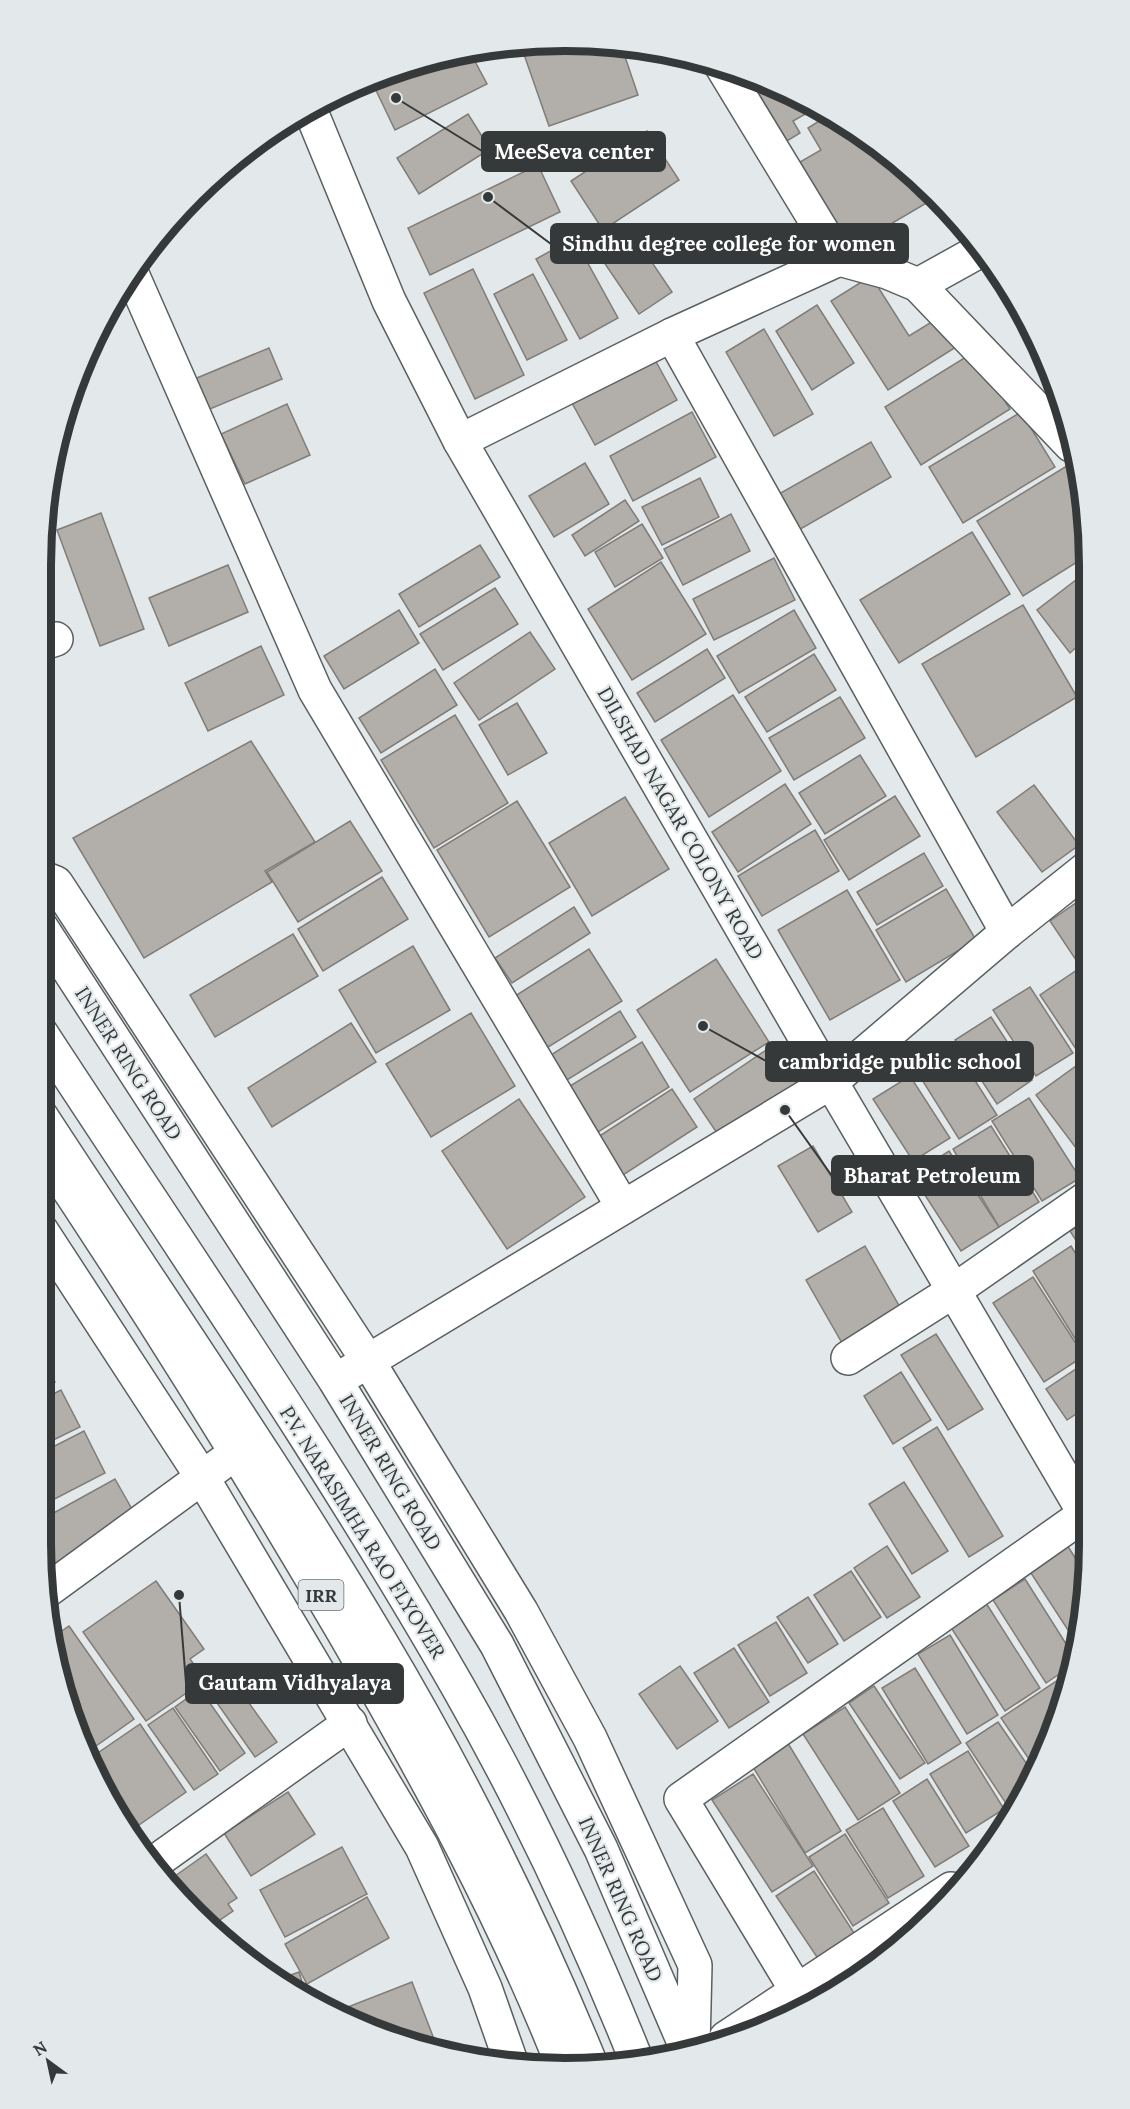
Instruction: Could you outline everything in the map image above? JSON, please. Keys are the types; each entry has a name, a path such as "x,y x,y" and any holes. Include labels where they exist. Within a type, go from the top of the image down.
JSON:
{"main road":[{"path":"729,78 839,259"},
{"name":"DILSHAD NAGAR COLONY ROAD","path":"313,117 388,301 460,441 831,1082 1079,1502"},
{"path":"918,285 974,254"},
{"path":"460,441 672,335 839,259 887,272 918,285 1049,406 1058,423"},
{"path":"136,283 315,690 623,1207"},
{"path":"672,335 1007,932"},
{"path":"335,1380 831,1082 1007,932 1079,875"},
{"path":"51,881 56,883 368,1361 521,1611 590,1738 695,1965 693,2041"},
{"name":"INNER RING ROAD","path":"51,942 335,1380 497,1645 601,1849 684,2043"},
{"name":"P.V. NARASIMHA RAO FLYOVER","path":"51,1048 366,1532 460,1690 543,1850 634,2054"},
{"path":"51,1131 328,1556 380,1641 465,1794 545,1957 588,2057"},
{"name":"IRR","path":"51,1172 237,1452 398,1726 481,1884 558,2058"},
{"path":"848,1358 955,1290 1079,1204"},
{"path":"51,1245 202,1478 422,1847 485,1988 509,2055"},
{"path":"53,1587 237,1452"},
{"path":"798,1990 681,1799 1079,1522"},
{"path":"159,1859 350,1723"},
{"path":"745,2025 935,1899"}],"building":[{"path":"565,51 624,54 638,95 549,126 523,53"},
{"path":"474,59 487,84 395,130 375,88 400,78"},
{"path":"755,87 808,113 793,121 800,133 787,141"},
{"path":"468,114 490,149 419,194 397,158"},
{"path":"822,120 878,157 928,202 850,248 800,162 821,150 808,128"},
{"path":"647,131 679,180 603,230 571,181"},
{"path":"538,165 560,212 430,275 408,228"},
{"path":"626,224 672,292 639,314 593,246"},
{"path":"574,238 618,318 580,339 536,259"},
{"path":"473,269 524,375 475,399 424,293"},
{"path":"533,274 567,340 527,360 494,294"},
{"path":"871,276 909,336 938,318 956,347 888,390 831,301"},
{"path":"817,305 854,363 812,390 776,331"},
{"path":"764,329 813,414 774,436 726,352"},
{"path":"269,348 282,379 205,411 192,380"},
{"path":"974,352 1010,409 921,465 885,407"},
{"path":"654,358 677,400 595,445 572,403"},
{"path":"287,404 310,455 245,484 221,434"},
{"path":"692,412 716,457 633,501 610,456"},
{"path":"1021,412 1055,467 963,523 929,467"},
{"path":"871,442 891,477 790,535 770,499"},
{"path":"585,463 609,504 554,537 529,496"},
{"path":"1069,465 1075,498 1079,561 1023,596 977,521"},
{"path":"700,478 719,517 662,545 642,507"},
{"path":"625,500 639,521 585,556 572,535"},
{"path":"101,513 144,629 100,646 57,530"},
{"path":"731,514 750,551 683,585 664,549"},
{"path":"642,524 663,558 615,587 595,552"},
{"path":"972,532 1010,594 899,663 860,600"},
{"path":"480,545 500,577 419,627 399,594"},
{"path":"774,558 795,600 714,640 693,599"},
{"path":"661,562 706,634 632,680 588,609"},
{"path":"228,565 248,612 169,646 149,598"},
{"path":"1079,578 1079,645 1070,653 1037,610"},
{"path":"495,588 518,624 443,670 420,634"},
{"path":"1023,605 1077,697 976,757 922,664"},
{"path":"399,610 419,643 344,689 324,656"},
{"path":"794,610 816,648 739,693 717,656"},
{"path":"530,632 555,669 479,720 454,683"},
{"path":"261,646 284,695 208,731 185,683"},
{"path":"707,649 725,678 655,722 637,693"},
{"path":"814,654 836,690 767,732 745,697"},
{"path":"435,669 457,705 381,753 359,718"},
{"path":"733,695 781,771 709,817 661,740"},
{"path":"840,697 865,738 794,780 769,738"},
{"path":"517,703 547,753 508,775 479,725"},
{"path":"455,715 508,803 434,848 381,760"},
{"path":"251,741 315,842 265,871 272,882 144,958 73,838"},
{"path":"860,755 886,796 825,834 799,793"},
{"path":"785,784 811,824 738,872 712,832"},
{"path":"1034,785 1079,845 1042,872 997,812"},
{"path":"895,796 920,836 849,880 824,840"},
{"path":"625,797 669,869 592,916 549,843"},
{"path":"517,801 570,887 489,937 437,850"},
{"path":"350,821 382,871 298,922 267,872"},
{"path":"815,830 839,871 762,916 738,876"},
{"path":"924,853 943,886 877,925 857,892"},
{"path":"382,877 408,919 323,971 298,929"},
{"path":"946,889 976,940 906,982 876,930"},
{"path":"847,890 900,980 830,1020 778,930"},
{"path":"1079,901 1079,962 1078,963 1050,921"},
{"path":"574,907 590,933 512,983 495,958"},
{"path":"293,934 318,976 215,1037 190,995"},
{"path":"413,946 450,1010 376,1053 339,990"},
{"path":"589,949 622,1001 545,1049 512,998"},
{"path":"716,959 769,1042 690,1092 637,1010"},
{"path":"1079,969 1079,1047 1076,1049 1040,995"},
{"path":"1030,987 1073,1053 1036,1076 993,1010"},
{"path":"620,1011 636,1037 567,1080 551,1055"},
{"path":"471,1013 515,1086 431,1137 386,1064"},
{"path":"991,1017 1032,1080 997,1104 955,1040"},
{"path":"351,1023 376,1062 272,1127 248,1088"},
{"path":"642,1042 669,1087 598,1132 570,1086"},
{"path":"951,1043 997,1115 959,1139 914,1067"},
{"path":"772,1046 799,1087 721,1139 694,1099"},
{"path":"1079,1064 1079,1152 1036,1095"},
{"path":"910,1076 950,1138 913,1161 873,1099"},
{"path":"672,1089 697,1127 623,1175 598,1137"},
{"path":"1029,1098 1079,1179 1042,1201 992,1121"},
{"path":"519,1099 585,1197 507,1249 442,1151"},
{"path":"991,1126 1039,1202 999,1227 953,1149"},
{"path":"813,1146 852,1212 818,1232 778,1166"},
{"path":"949,1151 999,1227 961,1251 912,1175"},
{"path":"1079,1225 1079,1245 1070,1231"},
{"path":"865,1246 901,1309 842,1343 806,1280"},
{"path":"1071,1246 1079,1259 1079,1345 1033,1271"},
{"path":"1033,1277 1079,1348 1079,1359 1044,1382 993,1303"},
{"path":"936,1334 983,1409 948,1430 901,1355"},
{"path":"1079,1367 1079,1412 1067,1420 1046,1389"},
{"path":"901,1372 931,1420 893,1444 864,1396"},
{"path":"61,1390 80,1427 51,1441 51,1395"},
{"path":"937,1427 1003,1536 969,1557 903,1448"},
{"path":"84,1431 105,1473 51,1501 51,1448"},
{"path":"115,1479 137,1518 52,1566 51,1514"},
{"path":"904,1482 948,1551 912,1574 869,1504"},
{"path":"1067,1545 1078,1563 1071,1634 1029,1570"},
{"path":"887,1546 920,1597 887,1618 854,1568"},
{"path":"851,1571 881,1617 844,1641 814,1595"},
{"path":"1025,1579 1068,1647 1062,1672 1046,1683 993,1600"},
{"path":"156,1581 204,1649 190,1659 205,1680 146,1721 83,1632"},
{"path":"808,1597 838,1644 808,1663 777,1617"},
{"path":"986,1603 1040,1688 1005,1711 950,1626"},
{"path":"776,1622 807,1673 770,1696 738,1645"},
{"path":"69,1626 134,1719 93,1748 78,1709 59,1633"},
{"path":"950,1635 998,1715 967,1734 918,1654"},
{"path":"734,1648 769,1702 729,1728 694,1673"},
{"path":"680,1666 718,1721 677,1749 639,1694"},
{"path":"915,1668 961,1743 928,1764 882,1688"},
{"path":"231,1678 277,1742 255,1757 210,1693"},
{"path":"1061,1678 1052,1709 1030,1761 1001,1718"},
{"path":"874,1686 925,1763 900,1779 849,1703"},
{"path":"200,1689 245,1753 220,1771 175,1707"},
{"path":"845,1707 900,1793 858,1820 803,1734"},
{"path":"173,1708 218,1774 194,1790 148,1725"},
{"path":"998,1722 1028,1766 1007,1805 966,1743"},
{"path":"140,1724 186,1792 139,1825 112,1786 96,1754"},
{"path":"786,1740 841,1831 805,1853 750,1762"},
{"path":"968,1751 1004,1809 966,1833 930,1774"},
{"path":"753,1774 813,1866 772,1892 712,1800"},
{"path":"927,1779 969,1846 935,1867 893,1801"},
{"path":"288,1792 315,1834 251,1876 224,1833"},
{"path":"883,1808 924,1876 888,1898 846,1830"},
{"path":"845,1834 889,1903 853,1926 809,1857"},
{"path":"342,1847 367,1894 285,1937 260,1890"},
{"path":"206,1854 237,1898 228,1904 233,1911 217,1922 174,1877"},
{"path":"814,1871 856,1936 819,1960 776,1896"},
{"path":"367,1897 389,1938 307,1984 285,1944"},
{"path":"299,1972 303,1986 287,1976"},
{"path":"412,1982 435,2041 400,2031 345,2008"}],"place":[{"name":"MeeSeva center","path":"396,98"},
{"name":"Sindhu degree college for women","path":"488,197"},
{"name":"cambridge public school","path":"703,1026"},
{"name":"Bharat Petroleum","path":"785,1110"},
{"name":"Gautam Vidhyalaya","path":"179,1595"}]}
